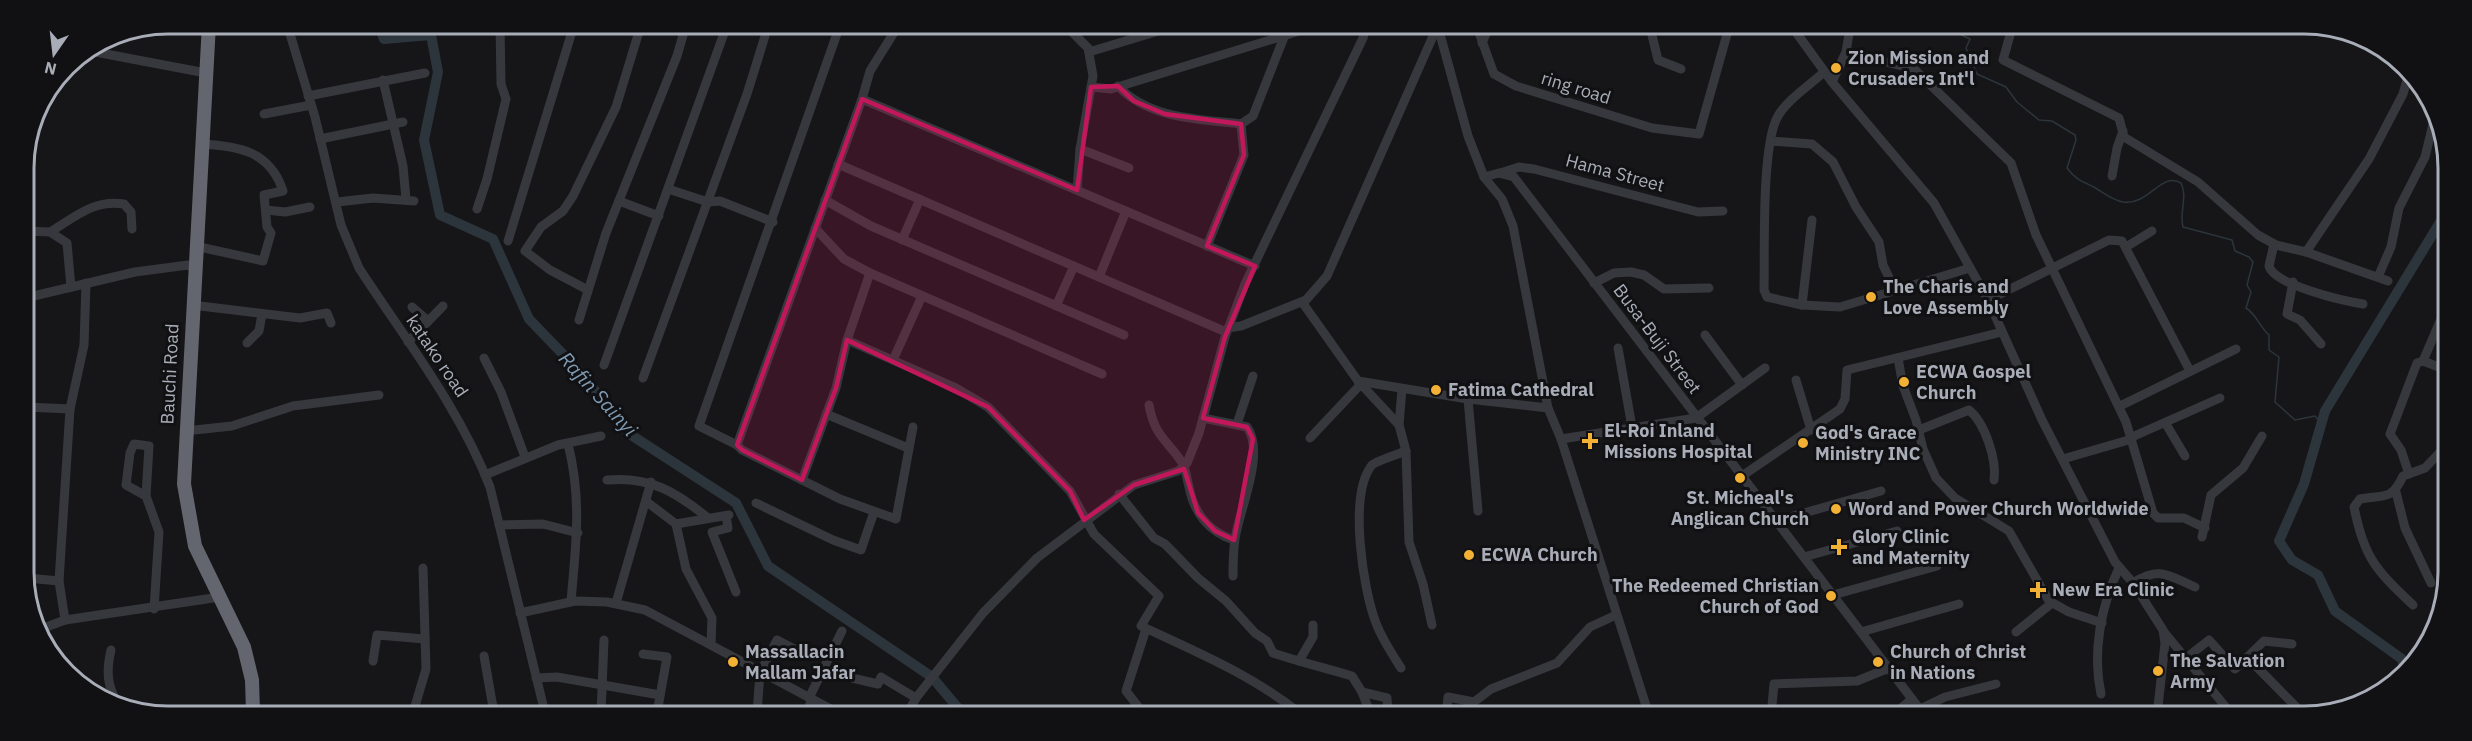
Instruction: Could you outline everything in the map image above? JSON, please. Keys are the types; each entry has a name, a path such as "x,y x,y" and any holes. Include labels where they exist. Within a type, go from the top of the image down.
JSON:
{"highway":[{"name":"Bauchi Road","path":"203,35 201,144 195,246 191,266 192,305 184,484 190,533 237,652 244,678 245,706"},
{"name":"Bauchi Road","path":"208,35 203,73 178,481 186,540 247,658 252,680 253,706"}],"street":[{"path":"1091,87 1110,89 1291,34"},
{"path":"912,706 918,696 1008,585 1084,520 1119,495 1134,485 1164,477 1184,466 1203,418 1227,330 1254,266 1363,34"},
{"path":"838,164 1227,330 1302,302 1327,276 1435,34"},
{"path":"1440,34 1468,136 1484,177 1502,198 1513,226 1548,408 1561,439 1646,706"},
{"name":"ring road","path":"1479,34 1494,74 1516,86 1652,128 1699,134 1727,34"},
{"path":"1482,43 1486,34"},
{"path":"1652,34 1658,60 1681,69"},
{"path":"1797,34 1832,82 1934,203 1988,300 2042,420 2119,568 2133,583 2163,630 2225,706"},
{"path":"1832,82 1846,52 1849,34"},
{"path":"2010,34 2003,60 2119,118 2124,137 2172,164 2198,182 2244,226 2274,244 2306,252 2388,281"},
{"name":"katako road","path":"290,35 310,100 341,225 358,268 457,416 485,475 542,706"},
{"path":"477,209 488,179 506,99 501,84 500,35"},
{"path":"508,241 571,35"},
{"path":"588,290 550,270 525,251 541,228 563,211 573,196 616,107 638,35"},
{"path":"579,321 619,201 677,56 683,35"},
{"path":"604,365 723,35"},
{"path":"643,378 708,202 765,35"},
{"path":"837,35 773,222 699,426 802,480 873,512 896,519 913,428"},
{"path":"737,445 862,99 870,71 893,35"},
{"path":"1074,35 1089,52 1093,76 1080,149 1077,190"},
{"path":"1089,52 1143,35"},
{"path":"1118,86 1134,101 1165,114 1241,124 1252,116 1284,37"},
{"path":"1846,52 1914,69 2007,158 2015,172 2036,235 2120,406 2155,516 2160,519 2184,518 2203,533 2211,495 2243,468 2262,436"},
{"path":"102,53 203,73"},
{"path":"1824,72 1779,114 1771,141 1764,290 1771,300 1802,305 1840,307 1970,268"},
{"path":"264,114 383,80 425,73"},
{"path":"337,202 373,198 410,200 398,123 383,80"},
{"path":"2306,252 2369,159 2403,94 2406,83"},
{"path":"862,99 1254,266"},
{"path":"320,139 398,123"},
{"path":"1207,246 1244,155 1241,124"},
{"path":"2112,176 2123,131"},
{"path":"2378,278 2391,247 2399,208 2425,157 2431,131"},
{"path":"1771,141 1812,144 1833,162 1856,207 1877,236 1886,274 1895,290"},
{"path":"195,246 263,261 271,233 267,227 264,195 283,191 277,174 246,149 232,145 201,144"},
{"path":"1080,149 1129,168"},
{"name":"Hama Street","path":"1499,173 1519,167 1534,169 1698,212 1723,211"},
{"path":"1484,177 1499,173"},
{"name":"Busa-Buji Street","path":"1499,173 1514,177 1918,706"},
{"path":"668,189 708,202 720,201 773,222"},
{"path":"903,240 920,199"},
{"path":"825,200 871,226 1124,335"},
{"path":"50,232 107,201 124,204 131,212 132,230"},
{"path":"619,201 659,216"},
{"path":"266,210 285,212 310,207"},
{"path":"1099,277 1126,211"},
{"path":"1802,305 1812,220"},
{"path":"814,228 844,259 870,273 1102,374"},
{"path":"35,231 50,232 67,243 71,287"},
{"path":"2126,247 2152,231"},
{"path":"1988,300 2109,240 2122,241 2190,371"},
{"path":"2274,244 2271,271 2318,296 2363,304"},
{"path":"35,296 135,272 191,266"},
{"path":"1056,306 1074,266"},
{"path":"1594,283 1614,273 1631,272 1644,275 1664,289 1709,288"},
{"path":"802,480 836,388 847,340 870,273"},
{"path":"2293,282 2287,314 2300,320 2321,344"},
{"path":"65,620 59,581 70,410 84,345 86,283"},
{"path":"893,360 922,296"},
{"path":"1302,302 1359,383 1399,424"},
{"path":"192,305 300,318 327,313 330,323"},
{"path":"412,306 428,321"},
{"path":"408,342 442,306"},
{"path":"248,343 259,331 262,314"},
{"path":"2423,361 2438,328"},
{"path":"1742,476 1840,409 1845,399 1847,370 2002,332"},
{"path":"1705,335 1742,385"},
{"path":"847,340 954,387 988,406 1070,491 1084,520 1094,534 1159,597 1141,626 1191,648 1246,677 1289,706"},
{"path":"1618,348 1632,426"},
{"path":"2120,406 2236,349"},
{"path":"484,358 501,392 525,457"},
{"path":"1898,358 1903,386 1919,430 1923,449 1936,478 1955,498 2009,531 2042,592 2052,603 2069,612 2102,623"},
{"path":"2409,474 2401,450 2390,434 2417,363 2423,361 2438,367"},
{"path":"1561,439 1632,426 1696,418 1765,368"},
{"path":"1237,424 1253,376"},
{"path":"1796,380 1811,430"},
{"path":"1359,383 1548,408"},
{"path":"1310,438 1359,383"},
{"path":"1402,389 1399,424 1406,451 1409,542 1423,584 1432,626"},
{"path":"185,431 232,426 293,406 379,395"},
{"path":"2063,459 2132,438 2220,398"},
{"path":"1468,399 1478,512"},
{"path":"1149,405 1152,423 1167,447 1184,466 1192,500 1198,513 1215,531 1234,540"},
{"path":"34,408 70,410"},
{"path":"1919,430 1969,410 1981,429 1994,463 1994,480"},
{"path":"826,414 908,448"},
{"path":"1203,418 1237,424 1250,430 1253,450 1249,480 1234,540 1233,576"},
{"path":"2166,424 2185,456"},
{"path":"485,475 525,457 601,436"},
{"path":"146,496 126,485 130,453 134,444 149,446 146,496 159,532 154,609"},
{"path":"568,444 577,486 578,533 571,601"},
{"path":"1401,668 1382,638 1372,612 1366,589 1359,508 1365,477 1372,465 1406,451"},
{"path":"2431,584 2405,528 2396,492 2403,476 2425,468 2438,454"},
{"path":"607,480 651,482 687,501 708,518"},
{"path":"616,603 651,482"},
{"path":"1776,521 1881,492"},
{"path":"2396,492 2385,496 2360,499 2354,507 2360,534 2375,567 2413,605"},
{"path":"1119,495 1154,538 1165,544 1198,578 1226,601 1255,633 1267,641 1273,653 1315,663 1324,670 1352,676 1367,706"},
{"path":"647,502 676,524 686,568 712,618 711,644"},
{"path":"756,503 833,540 861,550 873,512"},
{"path":"676,524 727,516 728,528 712,532 736,592"},
{"path":"499,525 543,524 578,533"},
{"path":"1804,557 1897,531"},
{"path":"1833,595 1937,566"},
{"path":"415,706 426,669 423,568"},
{"path":"2101,694 2096,666 2102,623 2108,593 2119,568"},
{"path":"2133,583 2148,573 2162,572 2195,587"},
{"path":"35,579 59,581"},
{"path":"46,626 65,620 154,609 216,598"},
{"path":"520,613 571,601 616,603 653,613 760,673 825,706"},
{"path":"2016,632 2052,603"},
{"path":"1861,632 1959,604"},
{"path":"1447,706 1448,698 1474,702 1491,689 1557,663 1590,627 1616,615"},
{"path":"1299,661 1314,634 1314,625"},
{"path":"1138,706 1126,691 1146,629"},
{"path":"2158,706 2165,643 2163,630"},
{"path":"808,706 842,631"},
{"path":"373,661 377,635 425,639"},
{"path":"758,706 760,673 777,639 798,651"},
{"path":"602,706 604,640"},
{"path":"2186,658 2209,640 2235,669 2264,641 2292,644"},
{"path":"111,650 106,671 112,694"},
{"path":"643,654 667,657 658,706"},
{"path":"484,656 493,706"},
{"path":"2248,658 2295,706"},
{"path":"1772,706 1774,684 1857,681 1889,668"},
{"path":"536,678 557,677 660,695"},
{"path":"852,678 878,684 881,677 918,696"},
{"path":"1932,706 1945,697 1996,684"},
{"path":"1362,692 1387,699 1388,706"},
{"path":"1904,706 1912,699"}],"highlighted area":[{"path":"1118,86 1134,101 1165,114 1241,124 1244,155 1207,246 1255,266 1225,337 1203,418 1247,427 1253,439 1234,540 1215,531 1198,513 1184,469 1134,485 1084,520 1070,491 988,407 847,340 836,388 802,480 742,450 737,445 862,99 1077,190 1091,87"}],"waterway":[{"path":"1960,34 1970,39 1966,48 1977,74 2006,87 2017,102 2039,120 2052,121 2075,135 2076,140 2067,168 2079,180 2123,202 2140,199 2167,181 2181,183 2184,194 2183,227 2232,240 2235,251 2249,257 2253,262 2247,285 2251,292 2246,308 2269,335 2269,350 2279,357 2275,402 2295,420 2315,416 2321,423"},
{"name":"Rafin Sainyi","path":"382,35 384,39 431,35 438,72 424,140 440,215 493,239 529,319 583,375 628,433 736,503 768,566 932,677 956,706"},
{"path":"2403,662 2402,659 2335,611 2318,575 2292,560 2279,541 2304,484 2325,411 2438,225"}],"place":[{"name":"Zion Mission and Crusaders Int'l","path":"1836,68"},
{"name":"The Charis and Love Assembly","path":"1871,297"},
{"name":"ECWA Gospel Church","path":"1904,382"},
{"name":"Fatima Cathedral","path":"1436,390"},
{"name":"El-Roi Inland Missions Hospital","path":"1590,441"},
{"name":"God's Grace Ministry INC","path":"1803,443"},
{"name":"St. Micheal's Anglican Church","path":"1740,478"},
{"name":"Word and Power Church Worldwide","path":"1836,509"},
{"name":"Glory Clinic and Maternity","path":"1839,547"},
{"name":"ECWA Church","path":"1469,555"},
{"name":"New Era Clinic","path":"2038,590"},
{"name":"The Redeemed Christian Church of God","path":"1831,596"},
{"name":"Massallacin Mallam Jafar","path":"733,662"},
{"name":"Church of Christ in Nations","path":"1878,662"},
{"name":"The Salvation Army","path":"2158,671"}]}
